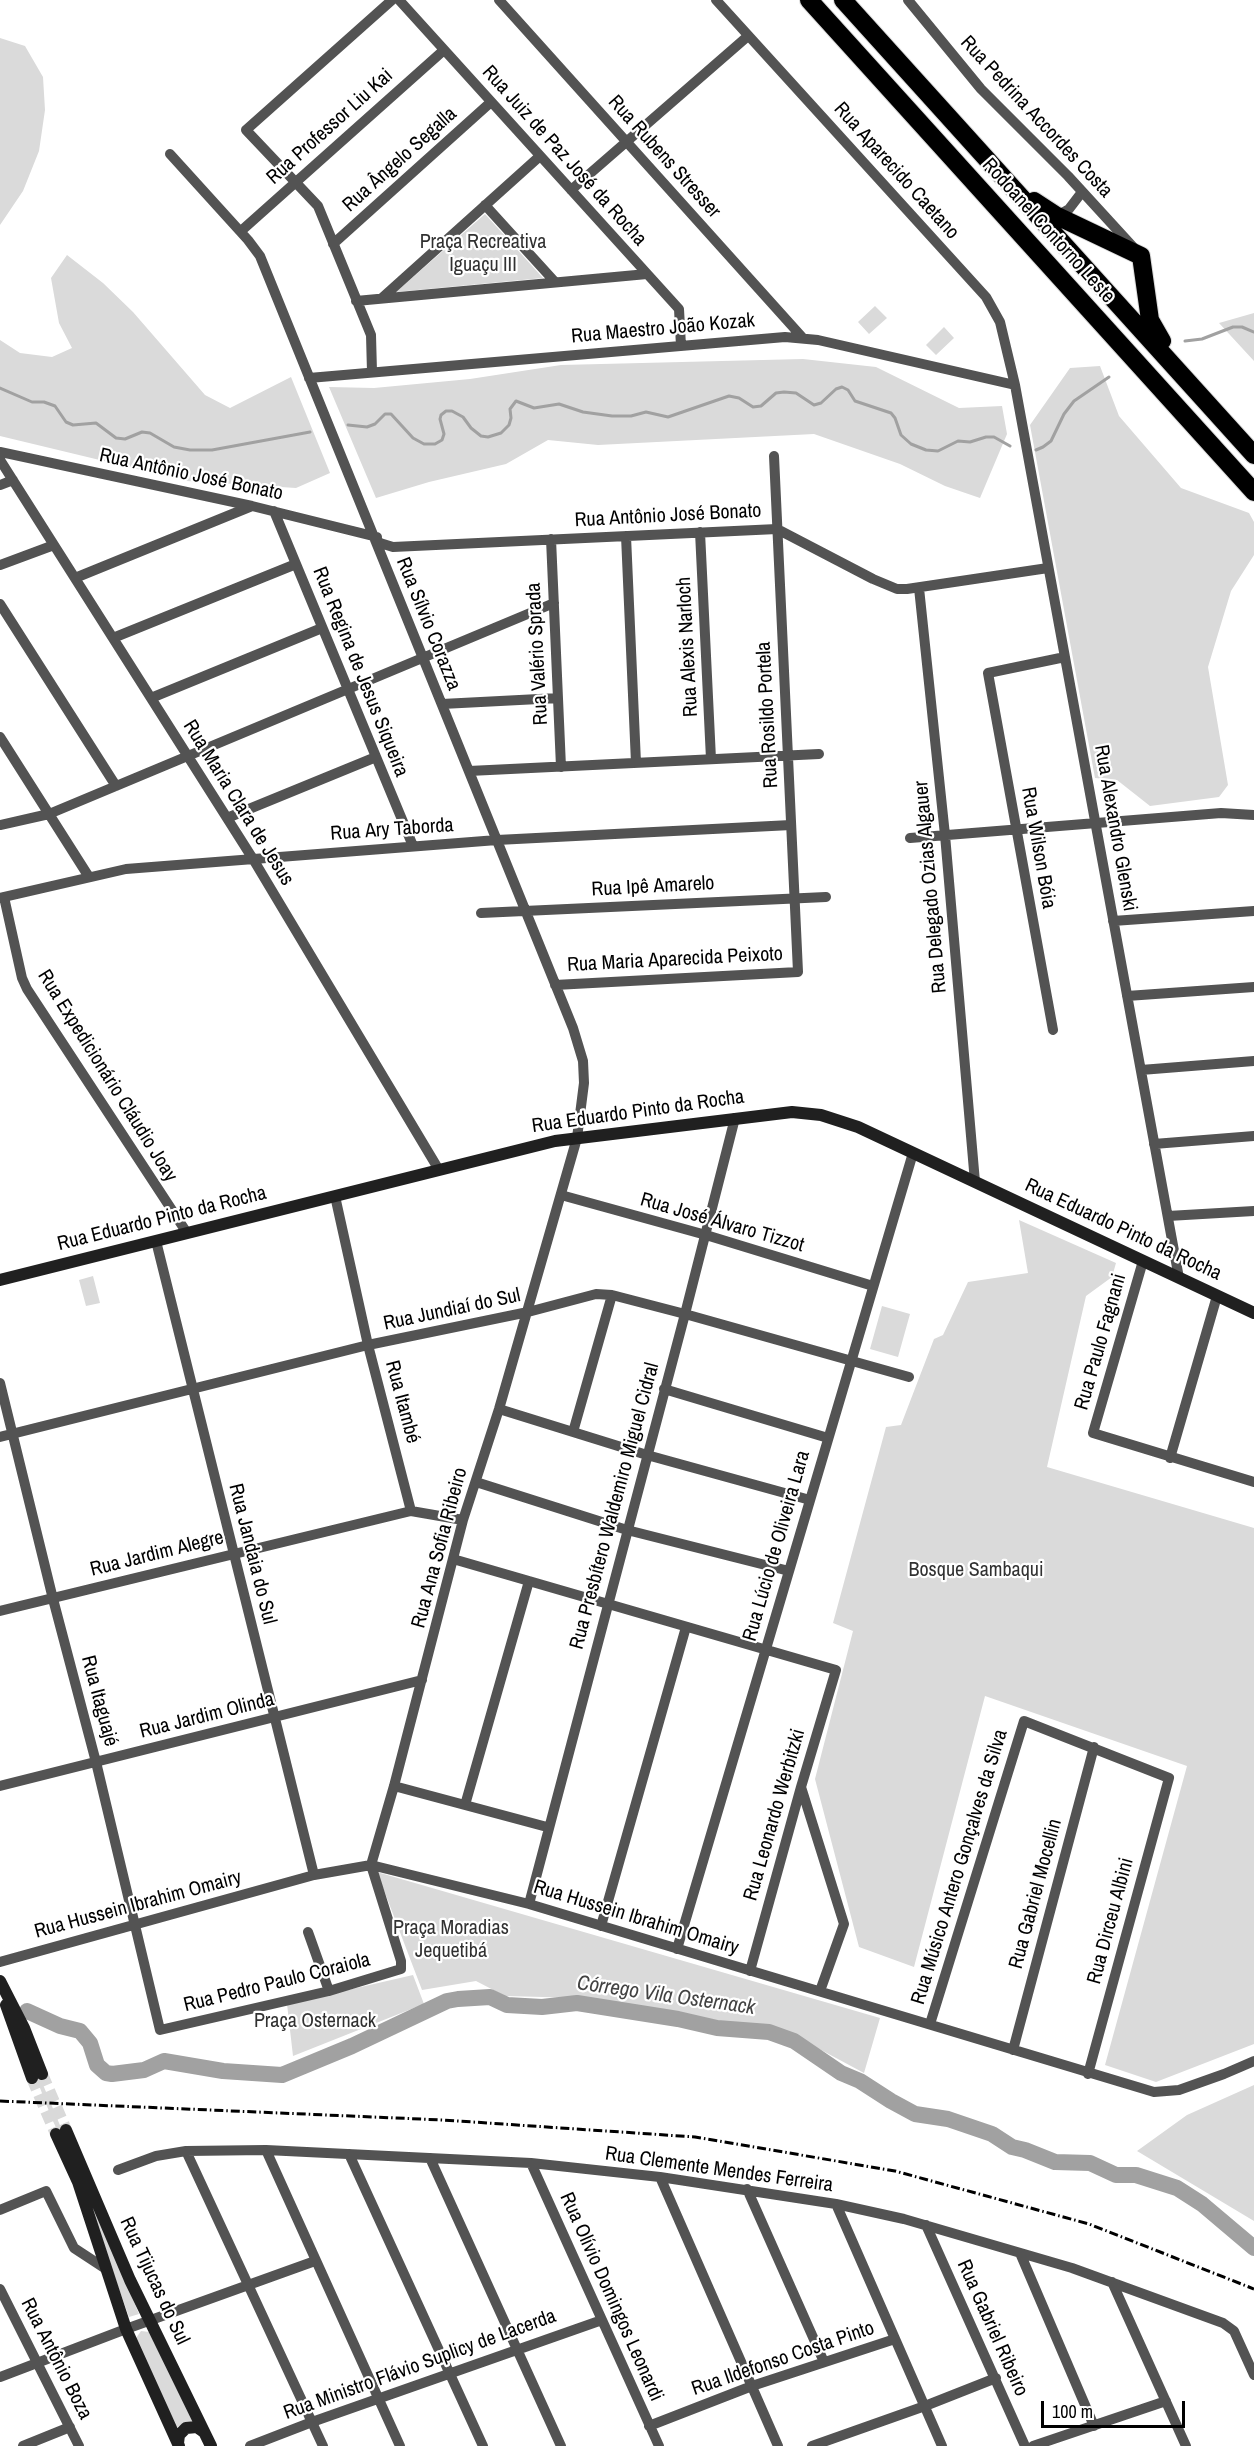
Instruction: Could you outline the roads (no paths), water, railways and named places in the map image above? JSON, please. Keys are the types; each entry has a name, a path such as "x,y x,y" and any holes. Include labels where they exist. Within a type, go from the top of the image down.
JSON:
{"highway":[{"name":"Rodoanel Contorno Leste","path":"809,0 1254,492"},
{"name":"Rodoanel Contorno Leste","path":"843,0 1254,455"},
{"path":"1013,188 1057,216 1141,256 1148,312 1153,328 1193,387"}],"main road":[{"name":"Rua Eduardo Pinto da Rocha","path":"0,1280 538,1145 577,1138 792,1112 821,1115 858,1127 1254,1313"},
{"path":"0,1981 24,2028 37,2076 0,1990"},
{"name":"Rua Tijucas do Sul","path":"179,2445 126,2329 61,2132 211,2446"},
{"path":"179,2445 179,2435 186,2428 197,2427 204,2432"}],"street":[{"path":"372,372 370,335 318,206 246,130 392,0"},
{"name":"Rua Juiz de Paz José da Rocha","path":"399,0 679,309 681,346"},
{"name":"Rua Rubens Stresser","path":"499,0 802,337"},
{"name":"Rua Aparecido Caetano","path":"716,0 992,306 1003,332 1015,385"},
{"name":"Rua Pedrina Accordes Costa","path":"908,0 981,89 1141,256"},
{"path":"572,190 748,36"},
{"name":"Rua Professor Liu Kai","path":"241,231 444,50"},
{"name":"Rua Ângelo Segalla","path":"333,244 491,102"},
{"name":"Rua Sílvio Corazza","path":"170,154 241,231 260,256 577,1039 583,1061 584,1083 577,1138"},
{"path":"381,298 540,156"},
{"path":"1057,216 1069,209 1082,192"},
{"path":"485,205 555,282"},
{"path":"356,301 647,274"},
{"name":"Rua Maestro João Kozak","path":"309,378 802,337 1015,385"},
{"name":"Rua Alexandro Glenski","path":"1015,385 1179,1278"},
{"name":"Rua Antônio José Bonato","path":"0,452 252,506 417,546 777,529 897,589 919,588 1048,568"},
{"name":"Rua Rosildo Portela","path":"774,456 798,972"},
{"name":"Rua Maria Clara de Jesus","path":"0,460 253,859 439,1170"},
{"path":"0,485 13,480"},
{"path":"75,578 252,506"},
{"name":"Rua Regina de Jesus Siqueira","path":"274,511 413,846"},
{"name":"Rua Alexis Narloch","path":"700,532 711,759"},
{"path":"626,536 636,763"},
{"name":"Rua Valério Sprada","path":"551,539 561,767"},
{"path":"0,566 54,545"},
{"path":"113,638 296,564"},
{"name":"Rua Delegado Ozias Algauer","path":"919,588 945,835 975,1182"},
{"path":"0,825 49,814 554,603"},
{"path":"0,604 116,786"},
{"path":"151,698 322,628"},
{"name":"Rua Wilson Bóia","path":"1053,1029 988,673 1065,657"},
{"path":"442,704 558,698"},
{"path":"0,736 89,877"},
{"path":"469,771 819,754"},
{"path":"227,818 376,757"},
{"path":"910,838 1221,813 1254,815"},
{"name":"Rua Ary Taborda","path":"2,897 126,869 496,840 791,825"},
{"name":"Rua Expedicionário Cláudio Joay","path":"2,897 24,983 187,1233"},
{"name":"Rua Ipê Amarelo","path":"481,913 826,897"},
{"path":"1113,921 1254,911"},
{"name":"Rua Maria Aparecida Peixoto","path":"555,985 798,972"},
{"path":"1127,996 1254,987"},
{"path":"1141,1070 1254,1061"},
{"name":"Rua Presbítero Waldemiro Miguel Cidral","path":"529,1904 547,1827 706,1235 735,1118"},
{"path":"1155,1144 1254,1136"},
{"name":"Rua Ana Sofia Ribeiro","path":"371,1865 463,1520 528,1312 577,1138"},
{"name":"Rua Lúcio de Oliveira Lara","path":"677,1949 913,1153"},
{"name":"Rua José Álvaro Tizzot","path":"561,1195 706,1235 873,1286"},
{"name":"Rua Itambé","path":"335,1196 368,1346 411,1511"},
{"path":"1168,1216 1254,1211"},
{"name":"Rua Jandaia do Sul","path":"156,1241 314,1875"},
{"name":"Rua Paulo Fagnani","path":"1143,1261 1093,1433 1170,1458"},
{"name":"Rua Jundiaí do Sul","path":"0,1437 368,1346 528,1312 596,1294 612,1295 685,1314 909,1377"},
{"path":"573,1432 612,1295"},
{"path":"1217,1296 1170,1458 1254,1482"},
{"name":"Rua Itaguajé","path":"0,1383 96,1762 160,2030"},
{"path":"664,1389 828,1438"},
{"path":"499,1409 647,1455 810,1500"},
{"path":"476,1482 627,1530 789,1571"},
{"name":"Rua Jardim Alegre","path":"0,1611 411,1511 463,1520"},
{"path":"453,1559 766,1648"},
{"path":"465,1805 529,1581"},
{"path":"601,1926 686,1627"},
{"name":"Rua Leonardo Werbitzki","path":"750,1971 836,1670 766,1648"},
{"name":"Rua Jardim Olinda","path":"0,1786 422,1680"},
{"name":"Rua Músico Antero Gonçalves da Silva","path":"930,2024 1024,1721 1094,1748"},
{"name":"Rua Dirceu Albini","path":"1088,2074 1169,1778 1094,1748"},
{"name":"Rua Gabriel Mocellin","path":"1013,2050 1094,1748"},
{"path":"394,1785 547,1827"},
{"path":"801,1787 844,1924 820,1991"},
{"name":"Rua Hussein Ibrahim Omairy","path":"0,1962 314,1875 371,1865 529,1904 1154,2092 1179,2090 1254,2061"},
{"name":"Rua Pedro Paulo Coraiola","path":"160,2030 329,1991 401,1969 402,1961 371,1865"},
{"path":"308,1932 329,1991"},
{"path":"266,2150 400,2446"},
{"name":"Rua Clemente Mendes Ferreira","path":"118,2170 156,2156 186,2151 266,2150 531,2163 660,2177 836,2204 926,2225 1072,2268 1229,2326 1234,2331 1254,2375"},
{"path":"186,2151 323,2446"},
{"path":"349,2154 483,2446"},
{"path":"429,2158 561,2446"},
{"name":"Rua Olívio Domingos Leonardi","path":"531,2163 658,2446"},
{"path":"660,2177 778,2446"},
{"path":"747,2189 824,2362"},
{"path":"0,2210 46,2191 74,2248 106,2269"},
{"path":"836,2204 942,2446"},
{"name":"Rua Gabriel Ribeiro","path":"926,2225 1025,2446"},
{"path":"1020,2253 1094,2426"},
{"path":"0,2377 149,2320 315,2261"},
{"path":"1112,2282 1186,2446"},
{"name":"Rua Antônio Boza","path":"1,2293 79,2446"},
{"name":"Rua Ministro Flávio Suplicy de Lacerda","path":"250,2446 602,2320"},
{"name":"Rua Ildefonso Costa Pinto","path":"649,2426 752,2386 895,2339"},
{"path":"812,2446 926,2406 996,2378"},
{"path":"1033,2446 1166,2401"},
{"path":"23,2446 69,2427"}],"waterway":[{"path":"1185,341 1202,339 1233,327 1242,327 1254,332"},
{"path":"1036,450 1051,441 1064,414 1074,401 1109,377"},
{"path":"348,425 367,427 375,424 385,414 391,414 413,438 424,444 435,444 442,440 444,434 440,419 446,411 452,411 463,417 471,428 481,436 488,437 501,433 509,425 510,409 516,401 534,408 559,404 583,412 612,416 631,416 646,412 668,417 729,396 739,398 753,407 761,406 776,393 796,393 814,405 821,403 836,389 842,387 848,390 855,401 891,413 901,435 911,444 926,450 938,451 958,441 970,442 986,437 994,437 1010,446"},
{"path":"0,388 32,402 44,402 55,406 66,422 73,425 96,423 116,438 125,439 142,432 150,433 174,447 190,450 212,450 310,432"},
{"name":"Córrego Vila Osternack","path":"27,2011 60,2026 80,2031 90,2043 97,2065 106,2073 112,2074 144,2070 164,2061 223,2071 282,2075 352,2046 447,2001 458,1999 490,1997 507,2005 542,2007 577,2003 678,2019 717,2028 769,2032 794,2041 841,2073 860,2081 915,2114 948,2119 992,2134 1012,2147 1055,2162 1090,2163 1116,2175 1136,2175 1177,2188 1202,2204 1254,2248"}],"tunnel":[{"path":"42,2074 66,2130"},
{"path":"32,2078 56,2134"}],"railway":[{"path":"0,2101 443,2120 695,2137 895,2171 1089,2224 1254,2289"}],"park label":[{"name":"Praça Recreativa Iguaçu III","path":"483,254"},
{"name":"Bosque Sambaqui","path":"976,1571"},
{"name":"Praça Moradias Jequetibá","path":"451,1940"},
{"name":"Praça Osternack","path":"315,2022"}]}
